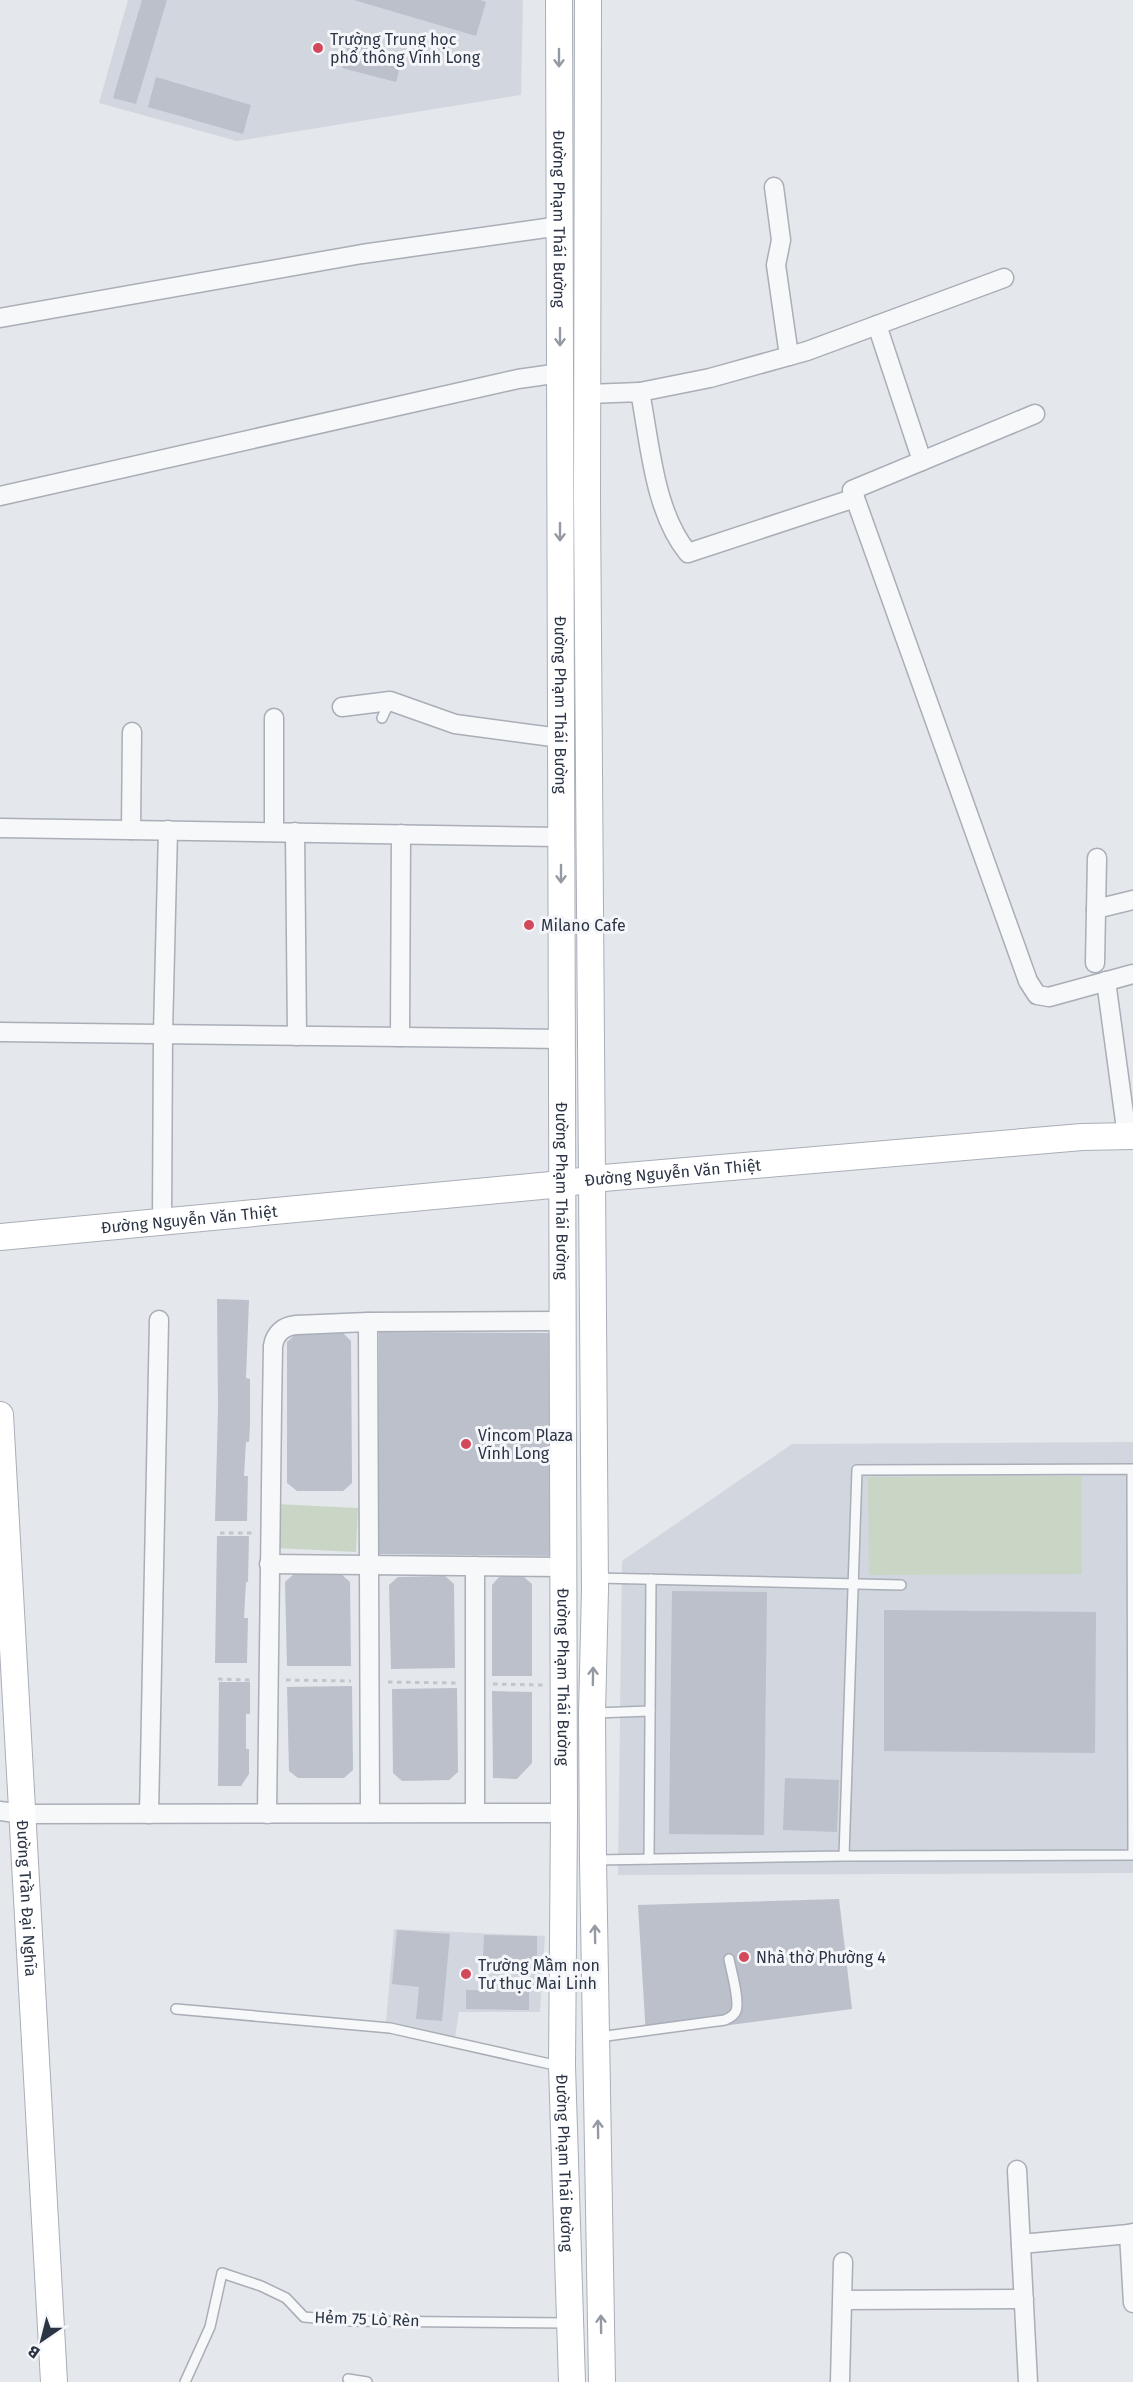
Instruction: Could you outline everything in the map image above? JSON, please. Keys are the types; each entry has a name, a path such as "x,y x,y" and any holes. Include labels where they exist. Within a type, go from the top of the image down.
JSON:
{"main road":[{"name":"Đường Phạm Thái Bường","path":"559,0 564,1686 562,2066 572,2382"},
{"name":"Đường Phạm Thái Bường","path":"588,0 595,1578 592,1713 602,2382"},
{"path":"559,107 588,110"},
{"path":"561,837 590,839"},
{"name":"Đường Nguyễn Văn Thiệt","path":"0,1237 562,1184 592,1179 1082,1137 1130,1136"},
{"name":"Đường Trần Đại Nghĩa","path":"0,1415 11,1813 54,2382"},
{"path":"563,1714 592,1713"},
{"path":"572,2382 602,2382"}],"street":[{"path":"774,187 781,240 776,265 789,356"},
{"path":"0,318 363,254 560,226"},
{"path":"588,394 640,392 710,378 789,356 1004,278"},
{"path":"877,325 922,461"},
{"path":"0,496 518,379 560,373"},
{"path":"640,392 661,502 676,539 688,553 855,498"},
{"path":"1035,414 852,490 1028,981 1037,995 1049,997 1133,974"},
{"path":"342,707 386,710 455,724 560,738"},
{"path":"274,718 274,832"},
{"path":"131,830 132,732"},
{"path":"0,828 561,837"},
{"path":"162,1222 163,1033 168,830"},
{"path":"295,832 297,1036"},
{"path":"400,1037 401,834"},
{"path":"1095,963 1098,858"},
{"path":"1096,909 1133,900"},
{"path":"1106,981 1130,1136"},
{"path":"0,1032 561,1039"},
{"path":"149,1814 159,1320"},
{"path":"267,1814 273,1346 276,1336 282,1329 291,1325 368,1322 563,1321"},
{"path":"368,1322 370,1813"},
{"path":"269,1564 563,1566"},
{"path":"475,1812 476,1566"},
{"path":"11,1813 564,1813"},
{"path":"1017,2170 1028,2382"},
{"path":"1021,2244 1131,2234 1133,2303"},
{"path":"840,2382 843,2262"},
{"path":"843,2300 1024,2300"},
{"path":"602,2382 608,2382"}],"lane":[{"path":"593,1860 1133,1855 1132,1469 856,1470 844,1856"},
{"path":"595,1578 901,1585"},
{"path":"649,1859 651,1579"},
{"path":"592,1713 650,1711"},
{"path":"596,2038 725,2020 732,2017 736,2012 737,2004 729,1959"},
{"path":"176,2008 390,2028 562,2066"},
{"name":"Hẻm 75 Lò Rèn","path":"185,2382 210,2327 222,2273 261,2286 286,2298 304,2317 350,2321 569,2323"},
{"path":"348,2379 367,2382"}],"path":[{"path":"220,1533 270,1533"},
{"path":"218,1679 564,1686"}],"shaded area":[{"name":"Trường Trung học phổ thông Vĩnh Long","path":"128,0 523,0 521,95 237,141 99,103"},
{"path":"1133,1442 1133,1873 618,1875 622,1561 792,1444"},
{"name":"Trường Mầm non Tư thục Mai Linh","path":"394,1929 545,1936 540,2012 459,2012 455,2037 386,2023"}],"green space":[{"path":"1081,1476 1082,1574 869,1575 868,1477"},
{"path":"276,1504 358,1508 356,1552 274,1548"}],"building":[{"path":"142,0 167,0 136,104 113,98"},
{"path":"354,0 480,0 486,2 476,36"},
{"path":"349,42 403,56 396,82 342,68"},
{"path":"156,77 251,105 243,134 148,107"},
{"path":"217,1299 249,1300 246,1378 250,1379 250,1425 249,1442 246,1442 244,1476 248,1476 247,1521 215,1521 218,1409"},
{"name":"Vincom Plaza Vĩnh Long","path":"379,1332 555,1333 554,1556 378,1554"},
{"path":"343,1333 351,1341 352,1483 343,1491 297,1491 287,1483 287,1342 296,1334"},
{"path":"217,1536 249,1536 248,1582 246,1582 244,1618 248,1618 247,1663 215,1663"},
{"path":"294,1574 341,1574 350,1582 351,1666 287,1666 285,1582"},
{"path":"445,1576 454,1584 455,1668 391,1669 389,1585 398,1577"},
{"path":"499,1577 524,1577 532,1584 532,1676 492,1676 492,1585"},
{"path":"672,1591 767,1592 764,1835 669,1834"},
{"path":"884,1610 1096,1612 1095,1753 884,1751"},
{"path":"219,1682 250,1682 250,1714 246,1714 249,1774 241,1786 218,1786"},
{"path":"352,1686 353,1770 344,1778 298,1778 289,1771 287,1687"},
{"path":"457,1688 458,1772 449,1780 402,1781 393,1773 392,1689"},
{"path":"492,1691 532,1692 532,1763 517,1779 493,1778"},
{"path":"785,1778 839,1780 837,1832 783,1830"},
{"name":"Nhà thờ Phường 4","path":"839,1899 852,2009 646,2036 638,1905"},
{"path":"397,1930 450,1934 442,2021 416,2019 419,1987 392,1984"},
{"path":"484,1935 537,1936 537,1960 483,1958"},
{"path":"466,1990 529,1991 529,2010 466,2009"}],"place":[{"name":"Trường Trung học phổ thông Vĩnh Long","path":"318,48"},
{"name":"Milano Cafe","path":"529,925"},
{"name":"Vincom Plaza Vĩnh Long","path":"466,1444"},
{"name":"Nhà thờ Phường 4","path":"744,1957"},
{"name":"Trường Mầm non Tư thục Mai Linh","path":"466,1974"}]}
